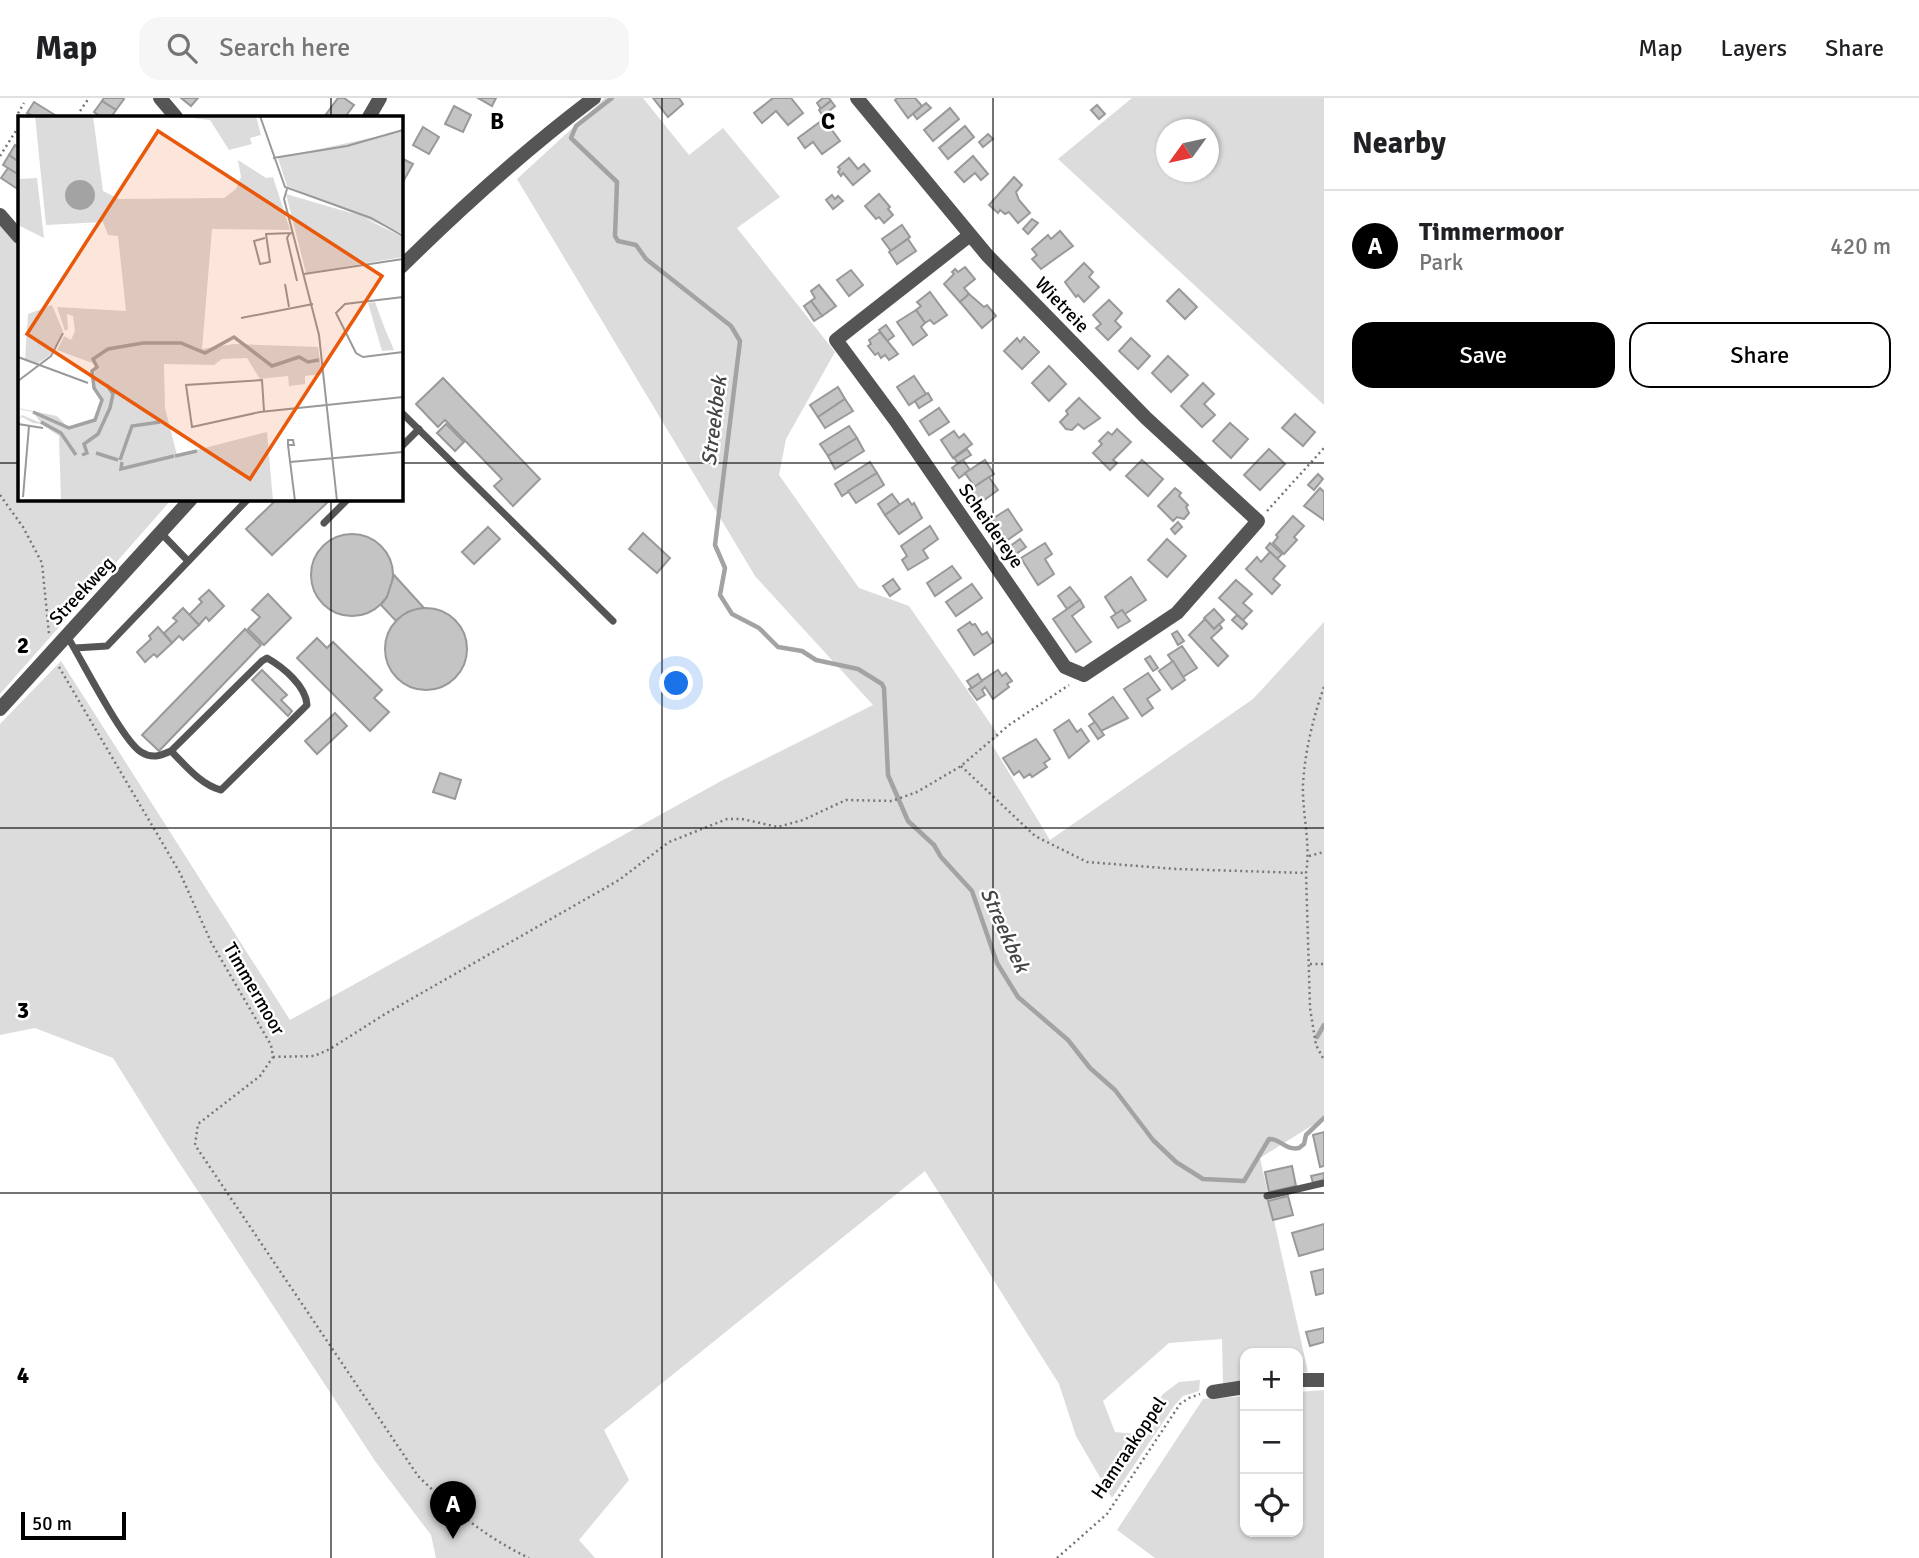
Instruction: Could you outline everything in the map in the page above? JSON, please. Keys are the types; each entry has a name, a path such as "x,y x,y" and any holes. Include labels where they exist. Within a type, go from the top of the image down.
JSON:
{"street":[{"path":"160,98 175,116"},
{"path":"370,116 380,98"},
{"path":"402,266 457,212 545,135 594,98"},
{"name":"Wietreie","path":"857,98 987,256 1146,418 1258,521"},
{"path":"0,215 18,236"},
{"name":"Scheidereye","path":"970,235 836,340 896,421 1065,667 1084,675"},
{"name":"Streekweg","path":"0,709 51,652 71,642 190,500"},
{"path":"1084,675 1177,613 1258,521"},
{"path":"1303,1380 1324,1380"},
{"path":"1213,1392 1240,1388"}],"lane":[{"path":"402,413 613,621"},
{"path":"402,446 419,429"},
{"path":"71,642 107,646 247,500"},
{"path":"324,523 347,500"},
{"path":"161,533 188,561"},
{"path":"71,642 131,744 149,756 159,757 171,751 267,658 277,663 306,693 307,705 221,790 212,788 190,771 171,751"},
{"path":"1267,1196 1324,1183"}],"path":[{"path":"80,111 89,98"},
{"path":"18,116 24,103"},
{"path":"0,156 18,128"},
{"path":"1258,521 1324,448"},
{"path":"0,495 23,527 42,563 51,652"},
{"name":"Timmermoor","path":"51,652 180,873 211,942 271,1045 273,1057 260,1076 198,1124 195,1145 418,1476 460,1515 528,1558"},
{"path":"273,1057 314,1056 330,1049 385,1014 619,880 669,842 727,819 742,819 778,827 803,820 846,800 892,801 910,794 961,766 1009,725 1084,675"},
{"path":"1324,687 1308,742 1303,785 1309,856 1306,873 1309,985 1314,1037 1324,1060"},
{"path":"961,766 1035,836 1087,862 1176,869 1306,873"},
{"path":"1309,856 1324,852"},
{"path":"1310,964 1324,964"},
{"name":"Hamraakoppel","path":"1057,1558 1107,1514 1180,1405 1189,1398 1213,1392"}],"shaded area":[{"path":"605,98 643,98 689,155 723,128 780,197 737,228 835,352 786,439 779,475 859,588 909,606 999,736 991,743 1050,840 1253,699 1324,622 1324,1118 1260,1158 1303,1348 1240,1348 1240,1381 1223,1383 1222,1339 1169,1343 1103,1401 1115,1432 1135,1434 1163,1394 1179,1382 1200,1380 1199,1391 1183,1396 1174,1406 1112,1498 1076,1436 1059,1384 925,1171 604,1430 629,1480 579,1540 595,1558 436,1558 431,1535 375,1461 113,1058 35,1028 0,1035 0,724 61,661 290,1020 721,781 873,705 755,576 517,179"},
{"path":"1132,98 1324,98 1324,405 1058,159"},
{"path":"0,226 18,246 18,500 171,500 0,694"},
{"path":"1303,1350 1308,1372 1303,1372"},
{"path":"1324,1390 1324,1558 1155,1558 1117,1530 1203,1399 1240,1396 1240,1537 1303,1537 1303,1392"}],"building":[{"path":"104,98 124,99 116,110 102,101"},
{"path":"181,98 198,98 191,106"},
{"path":"338,98 344,98 354,105 346,116 325,116"},
{"path":"478,98 496,98 492,106"},
{"path":"653,98 679,98 683,104 668,117"},
{"path":"773,98 791,98 803,113 788,125 776,111 762,123 754,113"},
{"path":"823,98 829,98 831,101 821,109 817,103"},
{"path":"915,98 922,106 908,118 895,100"},
{"path":"102,101 116,110 112,116 100,116 94,112"},
{"path":"831,101 835,106 823,116 819,110"},
{"path":"34,102 55,115 33,116 27,113"},
{"path":"926,103 931,108 917,119 913,114"},
{"path":"1097,105 1105,114 1099,119 1091,110"},
{"path":"454,106 471,115 463,132 445,124"},
{"path":"950,108 959,119 933,141 924,130"},
{"path":"824,119 840,141 822,154 813,142 805,148 798,138"},
{"path":"965,126 974,137 948,159 939,148"},
{"path":"423,127 439,137 429,154 413,145"},
{"path":"988,134 993,139 983,147 979,142"},
{"path":"15,145 18,147 18,161 9,155"},
{"path":"9,155 18,161 18,174 3,165"},
{"path":"973,156 988,174 981,180 975,173 964,182 955,172"},
{"path":"402,158 413,164 402,182"},
{"path":"849,158 858,169 864,164 870,171 853,185 843,173 841,176 838,172 838,167"},
{"path":"8,168 18,174 18,189 1,178"},
{"path":"1014,177 1022,185 1016,192 1019,200 1030,213 1018,223 1009,212 1005,214 1000,210 998,213 989,205"},
{"path":"879,194 893,215 884,223 879,217 876,219 865,206"},
{"path":"832,195 843,201 833,209 826,200"},
{"path":"1032,219 1038,223 1028,234 1023,229"},
{"path":"902,225 910,237 891,251 882,239"},
{"path":"1060,231 1073,246 1041,269 1032,259 1037,255 1032,249 1048,235 1051,239"},
{"path":"908,239 916,251 897,264 889,252"},
{"path":"1084,263 1093,272 1089,277 1099,287 1084,302 1078,295 1076,297 1065,282"},
{"path":"965,267 975,279 964,288 969,294 960,302 944,284 954,274 952,272 955,269 958,272"},
{"path":"851,270 863,285 849,296 837,280"},
{"path":"819,285 836,306 822,316 811,301 815,298 811,291"},
{"path":"1179,289 1197,307 1185,319 1167,301"},
{"path":"930,292 947,315 934,324 930,320 925,323 916,310 921,306 917,302"},
{"path":"969,294 984,307 987,305 996,316 982,328 960,302"},
{"path":"1109,300 1122,313 1115,321 1121,327 1108,340 1096,328 1101,324 1093,315"},
{"path":"811,301 822,316 814,321 804,306"},
{"path":"916,310 925,323 921,327 927,335 913,345 897,322"},
{"path":"886,325 894,336 887,341 879,330"},
{"path":"880,332 898,354 889,360 885,355 881,358 878,353 875,355 868,346 871,344 869,340"},
{"path":"1024,337 1039,352 1022,369 1004,351 1017,338 1020,342"},
{"path":"1131,338 1150,356 1138,369 1119,351"},
{"path":"1168,356 1188,375 1171,392 1152,373"},
{"path":"1049,366 1066,384 1049,401 1032,383"},
{"path":"914,376 926,394 909,405 897,387"},
{"path":"443,378 540,479 513,506 494,486 502,479 445,420 438,427 416,404"},
{"path":"1203,383 1214,394 1204,404 1215,415 1202,427 1181,406"},
{"path":"838,387 845,399 818,417 810,405"},
{"path":"928,393 932,400 919,408 915,401"},
{"path":"1079,398 1100,418 1084,429 1078,424 1072,430 1066,429 1060,422 1068,414 1066,411"},
{"path":"845,399 853,411 825,428 818,417"},
{"path":"939,408 949,422 929,435 920,421"},
{"path":"1295,414 1315,432 1303,446 1282,428"},
{"path":"1230,423 1248,439 1231,458 1213,441"},
{"path":"446,424 464,442 455,451 437,433"},
{"path":"849,426 857,438 828,456 820,444"},
{"path":"1117,429 1131,442 1113,460 1117,463 1110,470 1093,453 1108,432 1112,435"},
{"path":"954,431 959,438 964,434 972,444 953,458 941,440"},
{"path":"857,438 864,451 835,469 828,456"},
{"path":"967,449 971,455 958,463 954,458"},
{"path":"1269,449 1285,464 1260,490 1244,475"},
{"path":"963,460 970,470 959,478 952,468"},
{"path":"985,460 994,474 975,487 965,473"},
{"path":"1142,460 1163,479 1148,496 1126,476"},
{"path":"870,462 877,473 842,496 835,484"},
{"path":"877,473 884,485 856,503 848,491"},
{"path":"1318,474 1323,479 1314,490 1308,485"},
{"path":"989,477 998,490 980,503 971,489"},
{"path":"1175,488 1188,505 1186,507 1189,513 1184,519 1177,517 1173,521 1158,506"},
{"path":"1320,488 1324,492 1324,520 1304,506"},
{"path":"892,494 900,505 885,515 878,504"},
{"path":"908,499 912,505 914,503 922,518 899,534 885,515"},
{"path":"276,500 330,500 272,555 246,529"},
{"path":"1008,509 1022,530 1006,541 992,519"},
{"path":"1293,516 1304,526 1294,537 1297,540 1284,554 1273,543 1278,537 1276,535"},
{"path":"1178,522 1182,527 1175,534 1171,529"},
{"path":"930,526 938,539 923,550 928,558 908,570 902,560 907,556 901,546"},
{"path":"488,527 500,539 474,564 462,552"},
{"path":"643,533 670,558 657,573 629,549"},
{"path":"352,534 368,537 381,546 390,559 393,575 390,591 381,604 368,613 352,616 336,613 323,604 314,591 311,575 314,559 323,546 336,537"},
{"path":"1020,539 1026,547 1009,559 1003,551"},
{"path":"1167,539 1186,556 1167,577 1148,560"},
{"path":"1045,543 1052,554 1045,559 1054,574 1038,585 1021,558"},
{"path":"1270,543 1282,554 1277,559 1266,548"},
{"path":"1270,552 1285,566 1273,579 1280,585 1272,594 1246,569 1257,557 1261,562"},
{"path":"952,566 961,578 935,596 927,583"},
{"path":"394,575 424,608 408,612 396,621 381,605 387,597"},
{"path":"1131,577 1146,600 1125,614 1122,610 1116,614 1105,597"},
{"path":"893,579 900,589 890,596 883,586"},
{"path":"1236,580 1252,594 1243,603 1252,611 1243,620 1219,598"},
{"path":"972,584 982,598 956,616 946,602"},
{"path":"1070,587 1080,600 1067,609 1058,596"},
{"path":"209,590 224,606 209,621 206,617 199,625 189,615 202,602 199,599"},
{"path":"268,594 291,618 264,645 248,629 260,617 252,610"},
{"path":"1080,600 1084,607 1072,616 1091,642 1076,652 1053,619"},
{"path":"183,608 199,625 183,640 179,636 172,643 164,633 177,621 173,618"},
{"path":"426,608 442,611 455,620 464,633 467,649 464,665 455,678 442,687 426,690 410,687 397,678 388,665 385,649 388,633 397,620 410,611"},
{"path":"1214,609 1224,620 1214,629 1204,618"},
{"path":"1122,610 1130,621 1118,628 1111,617"},
{"path":"1237,615 1247,624 1242,629 1232,620"},
{"path":"1205,619 1214,629 1219,624 1222,628 1211,638 1228,656 1218,666 1189,635"},
{"path":"970,622 975,624 982,635 987,632 993,642 974,655 958,630"},
{"path":"158,627 172,643 157,657 154,654 145,662 137,652 151,639 149,636"},
{"path":"245,629 261,645 159,751 142,735"},
{"path":"1177,631 1184,641 1178,645 1172,634"},
{"path":"317,638 327,648 333,642 382,690 374,698 389,712 370,731 297,658"},
{"path":"1182,646 1197,668 1183,677 1168,655"},
{"path":"1150,656 1158,668 1153,671 1145,659"},
{"path":"1173,661 1185,680 1172,689 1159,671"},
{"path":"262,670 287,695 281,700 292,711 288,716 252,680"},
{"path":"998,670 1002,676 1006,673 1012,681 1007,684 1009,687 993,699 985,687 982,690 985,695 977,700 969,689"},
{"path":"1148,673 1160,690 1147,699 1153,708 1142,716 1124,689"},
{"path":"978,674 982,681 972,688 967,681"},
{"path":"1113,697 1128,718 1101,731 1089,714"},
{"path":"335,713 347,726 317,754 305,741"},
{"path":"1069,720 1077,732 1081,729 1089,741 1069,758 1054,730"},
{"path":"1095,722 1104,735 1098,739 1089,726"},
{"path":"1036,739 1050,759 1044,763 1047,767 1032,777 1030,774 1024,778 1019,771 1014,775 1003,758"},
{"path":"440,773 461,780 455,799 433,792"},
{"path":"1324,1132 1324,1166 1320,1167 1313,1135"},
{"path":"1292,1166 1296,1186 1269,1192 1265,1172"},
{"path":"1324,1173 1324,1180 1313,1183 1311,1176"},
{"path":"1288,1196 1293,1215 1273,1220 1268,1201"},
{"path":"1324,1224 1324,1249 1299,1256 1292,1233"},
{"path":"1324,1269 1324,1293 1316,1295 1311,1272"},
{"path":"1324,1328 1324,1342 1310,1346 1306,1332"}],"waterway":[{"name":"Streekbek","path":"612,98 576,126 571,138 617,182 615,236 618,241 636,245 646,259 731,326 740,341 715,545 725,568 720,595 732,614 759,628 778,647 802,651 816,660 858,669 882,684 888,775 908,821 934,845 941,857 972,891 997,963 1018,997 1068,1040 1090,1068 1115,1090 1153,1140 1176,1162 1203,1179 1244,1181 1269,1139 1290,1148 1299,1148 1304,1144 1306,1135 1324,1118"},
{"path":"1317,1037 1324,1025"}],"place":[{"name":"Timmermoor","path":"453,1539"}]}
